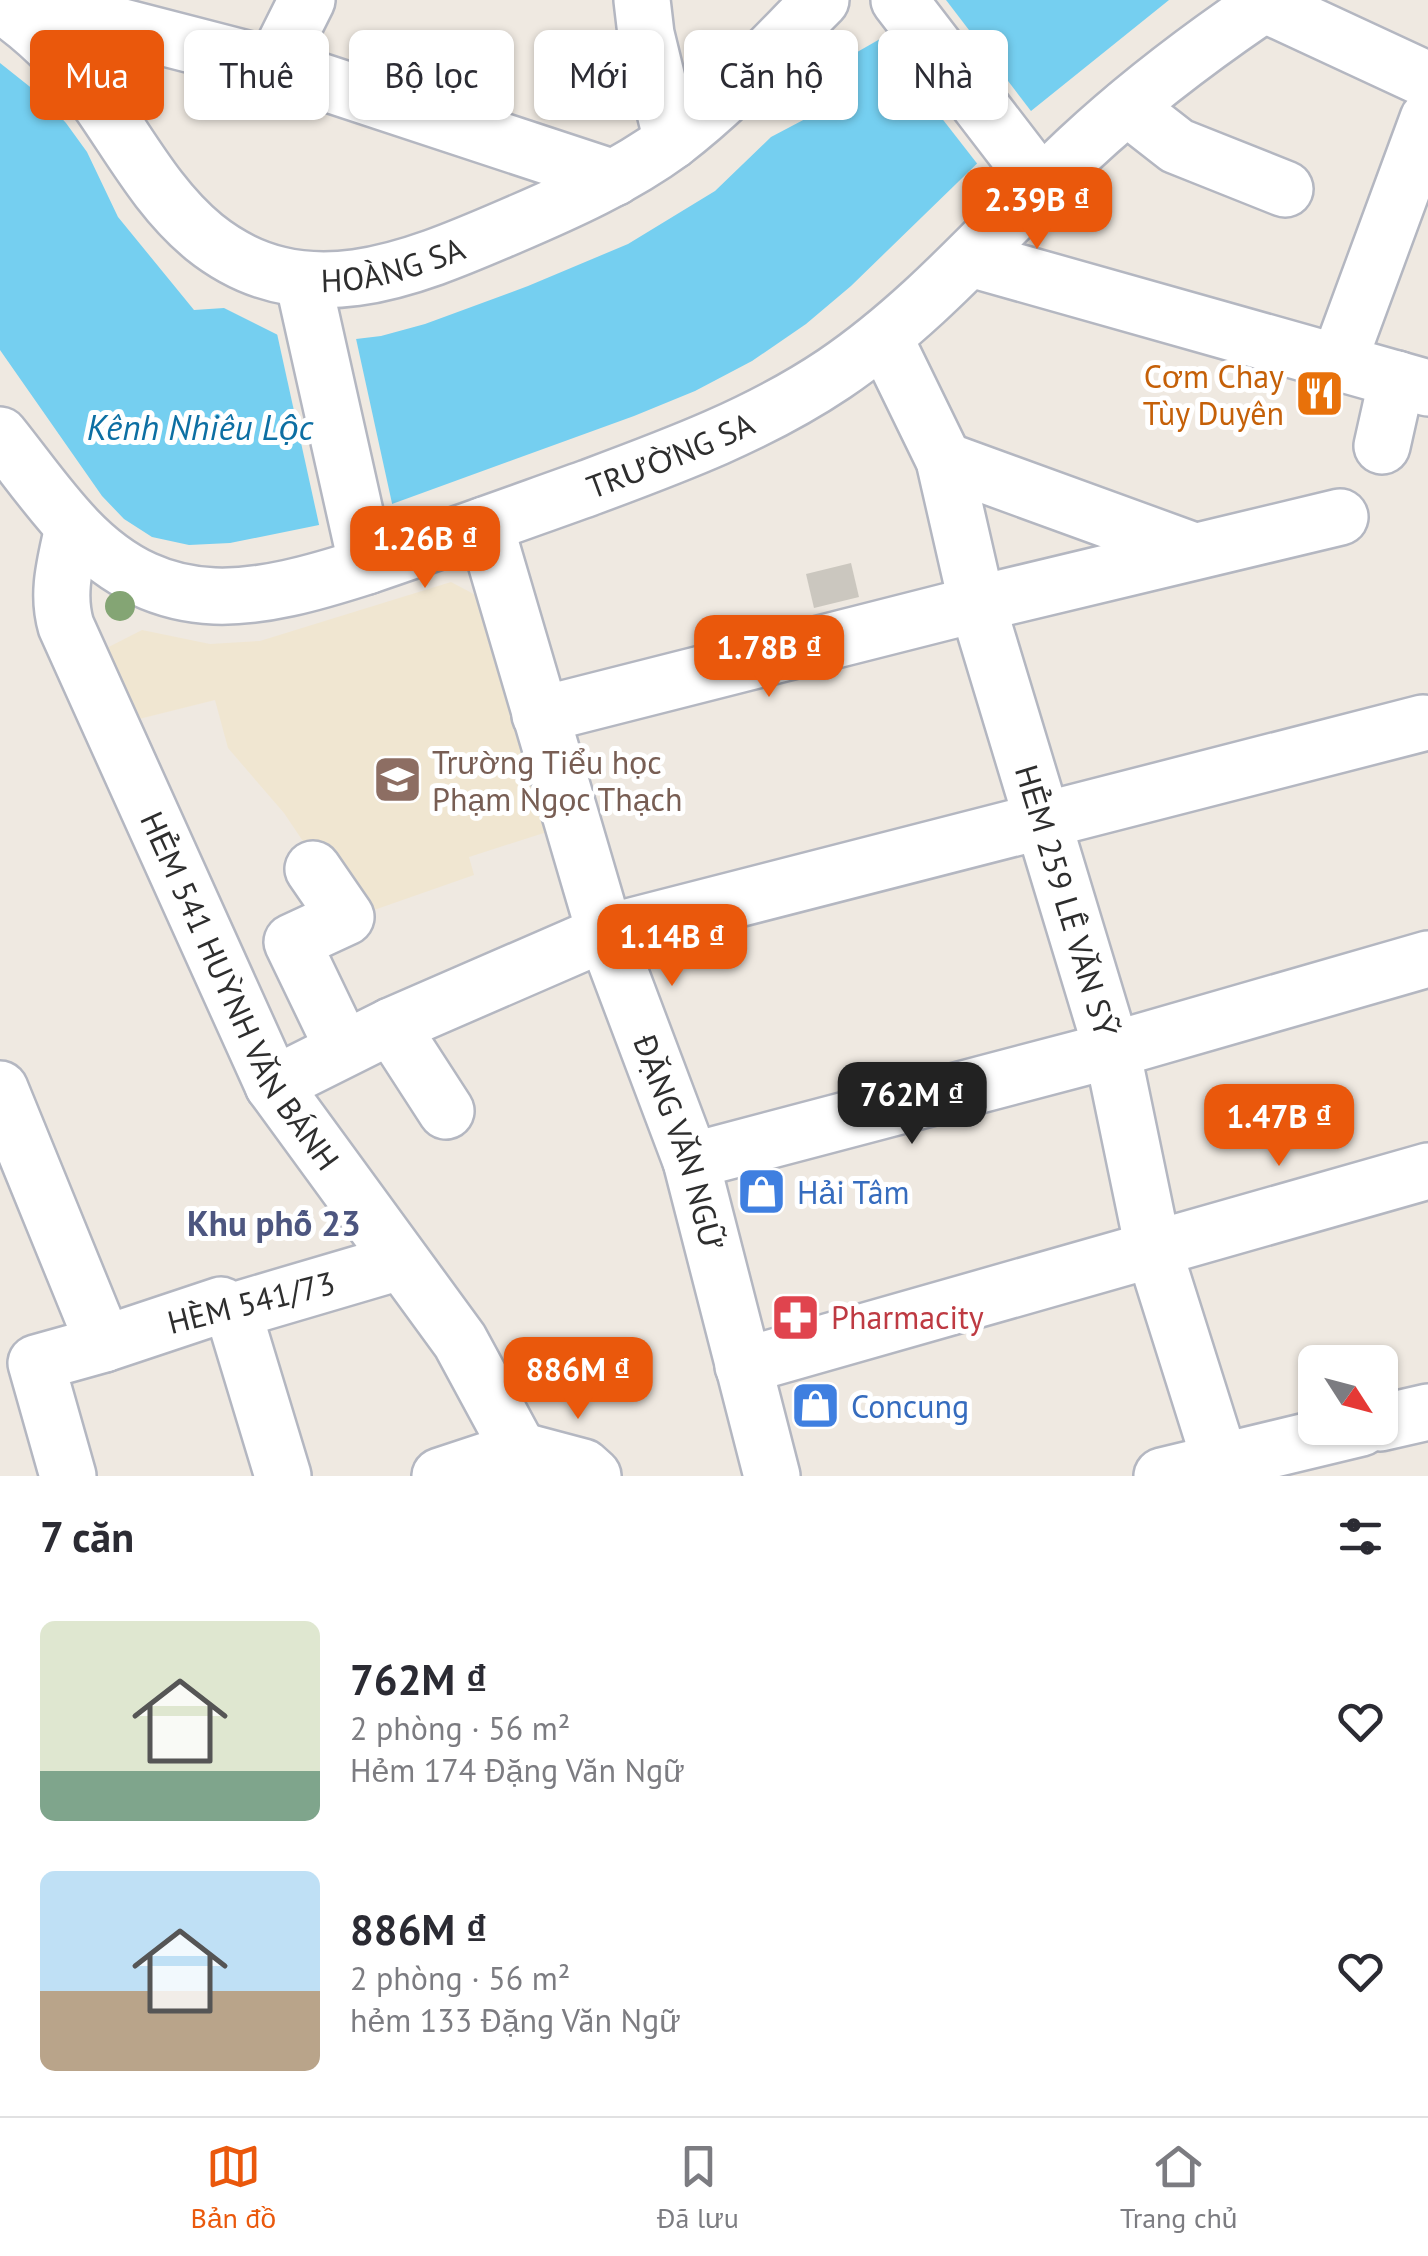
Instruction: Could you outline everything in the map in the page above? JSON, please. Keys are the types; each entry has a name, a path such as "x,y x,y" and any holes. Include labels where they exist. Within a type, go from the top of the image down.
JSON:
{"street":[{"path":"18,0 184,43"},
{"path":"293,30 308,0"},
{"name":"HOÀNG SA","path":"0,4 29,25 73,69 181,217 234,257 268,273 308,303 342,280 384,274 495,233 614,178 672,140 821,0"},
{"path":"898,0 1042,186"},
{"path":"1267,2 1428,80"},
{"name":"TRƯỜNG SA","path":"0,435 74,527 124,570 162,588 202,596 271,594 362,542 485,525 715,440 835,373 884,337 971,258 1127,107 1220,32 1267,2"},
{"path":"649,3 672,140"},
{"path":"329,84 614,178"},
{"path":"1127,107 1176,146 1286,189"},
{"path":"1338,363 1428,120"},
{"path":"971,258 1412,383 1382,446"},
{"path":"308,303 362,542"},
{"name":"HẺM 259 LÊ VĂN SỸ","path":"884,337 944,460 977,604 1112,1050 1154,1248 1223,1468"},
{"path":"944,460 1194,552"},
{"path":"540,715 1340,517"},
{"name":"ĐẶNG VĂN NGỮ","path":"485,525 605,933 691,1162 772,1476"},
{"name":"HẺM 541 HUỲNH VĂN BÁNH","path":"74,527 60,590 66,626 272,1085 460,1341 521,1463"},
{"path":"272,1085 518,968 605,933 1422,719"},
{"path":"313,869 346,917 292,942 367,1037 446,1112"},
{"path":"691,1162 1112,1050 1428,959"},
{"path":"0,1089 104,1344"},
{"path":"744,1366 1428,1171"},
{"name":"HÈM 541/73","path":"18,1369 221,1305 233,1311 399,1262"},
{"path":"233,1311 283,1476"},
{"path":"18,1369 68,1476"},
{"path":"1398,1419 1428,1412"},
{"path":"1162,1476 1223,1468 1302,1445"},
{"path":"440,1476 521,1463 583,1467 592,1476"}],"shaded area":[{"name":"Trường Tiểu học Phạm Ngọc Thạch","path":"451,582 485,600 553,830 469,857 474,875 354,917 284,813 228,748 215,700 127,722 95,654 142,630 210,644 260,641"}],"water":[{"name":"Kênh Nhiêu Lộc","path":"920,0 1169,0 1031,111 851,286 806,324 752,361 695,391 634,416 392,504 319,525 230,543 189,545 152,537 124,519 102,496 0,350 0,63 30,87 30,120 66,123 87,152 118,217 194,310 224,308 278,335 356,339 425,324 628,244 715,191 771,137 803,120 858,120 858,52 878,40 878,120 1008,120 1008,30 889,30"}],"pier":[{"path":"912,0 946,0 969,30 882,30"},
{"path":"1008,81 1034,115 979,166 943,120 1008,120"},
{"path":"276,329 355,334 393,508 320,529"}],"building":[{"path":"851,563 859,597 814,608 806,574"}],"place":[{"name":"Cơm Chay Tùy Duyên","path":"1319,394"},
{"name":"Trường Tiểu học Phạm Ngọc Thạch","path":"397,780"},
{"name":"Hải Tâm","path":"762,1192"},
{"name":"Pharmacity","path":"796,1317"},
{"name":"Concung","path":"816,1406"}],"district":[{"name":"Khu phố 23","path":"274,1223"}]}
